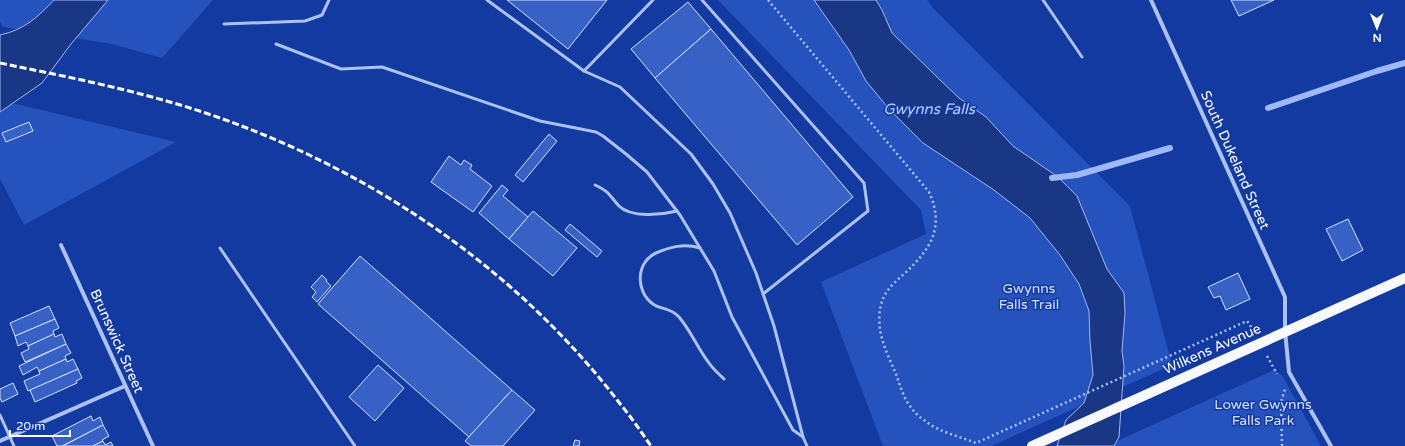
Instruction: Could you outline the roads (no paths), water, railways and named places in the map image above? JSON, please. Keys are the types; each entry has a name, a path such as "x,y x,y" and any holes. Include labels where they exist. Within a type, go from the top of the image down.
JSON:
{"main road":[{"name":"Wilkens Avenue","path":"1032,446 1405,278"}],"street":[{"name":"South Dukeland Street","path":"1151,0 1285,297 1289,372 1331,446"},
{"name":"Brunswick Street","path":"61,245 152,446"},
{"path":"0,441 125,386"}],"lane":[{"path":"224,24 305,21 322,15 329,0"},
{"path":"487,0 584,71 620,87 692,154 713,184 730,213 756,273 774,326 803,437 807,446"},
{"path":"584,71 652,0"},
{"path":"702,0 864,183 868,211 763,294"},
{"path":"1043,0 1082,57"},
{"path":"276,44 341,69 382,67 540,121 596,132 603,136 647,172 677,211 714,271 732,317 793,430 803,437"},
{"path":"595,185 609,193 619,206 627,212 634,214 677,211"},
{"path":"700,248 691,245 676,246 649,256 640,270 641,288 646,297 654,305 668,309 679,316 709,364 724,378"},
{"path":"220,248 355,446"},
{"path":"0,415 14,446"}],"water":[{"path":"54,0 108,0 71,44 42,83 0,112 0,35 16,30 30,22"},
{"name":"Gwynns Falls","path":"814,0 876,0 892,33 937,77 959,98 986,117 1013,146 1058,177 1077,196 1107,269 1124,293 1125,313 1122,351 1124,366 1119,437 1114,446 1057,446 1066,420 1084,403 1093,375 1089,311 1079,284 1060,255 1030,218 994,190 923,143 889,109 866,81 849,50"}],"waterway":[{"path":"1268,108 1405,63"},
{"path":"1052,178 1077,175 1170,148"}],"railway":[{"path":"0,63 88,81 146,95 203,112 287,145 342,172 395,202 446,236 494,273 540,314 582,358 633,420 651,446"}],"park label":[{"name":"Gwynns Falls Trail","path":"1029,296"},
{"name":"Lower Gwynns Falls Park","path":"1263,412"}]}
